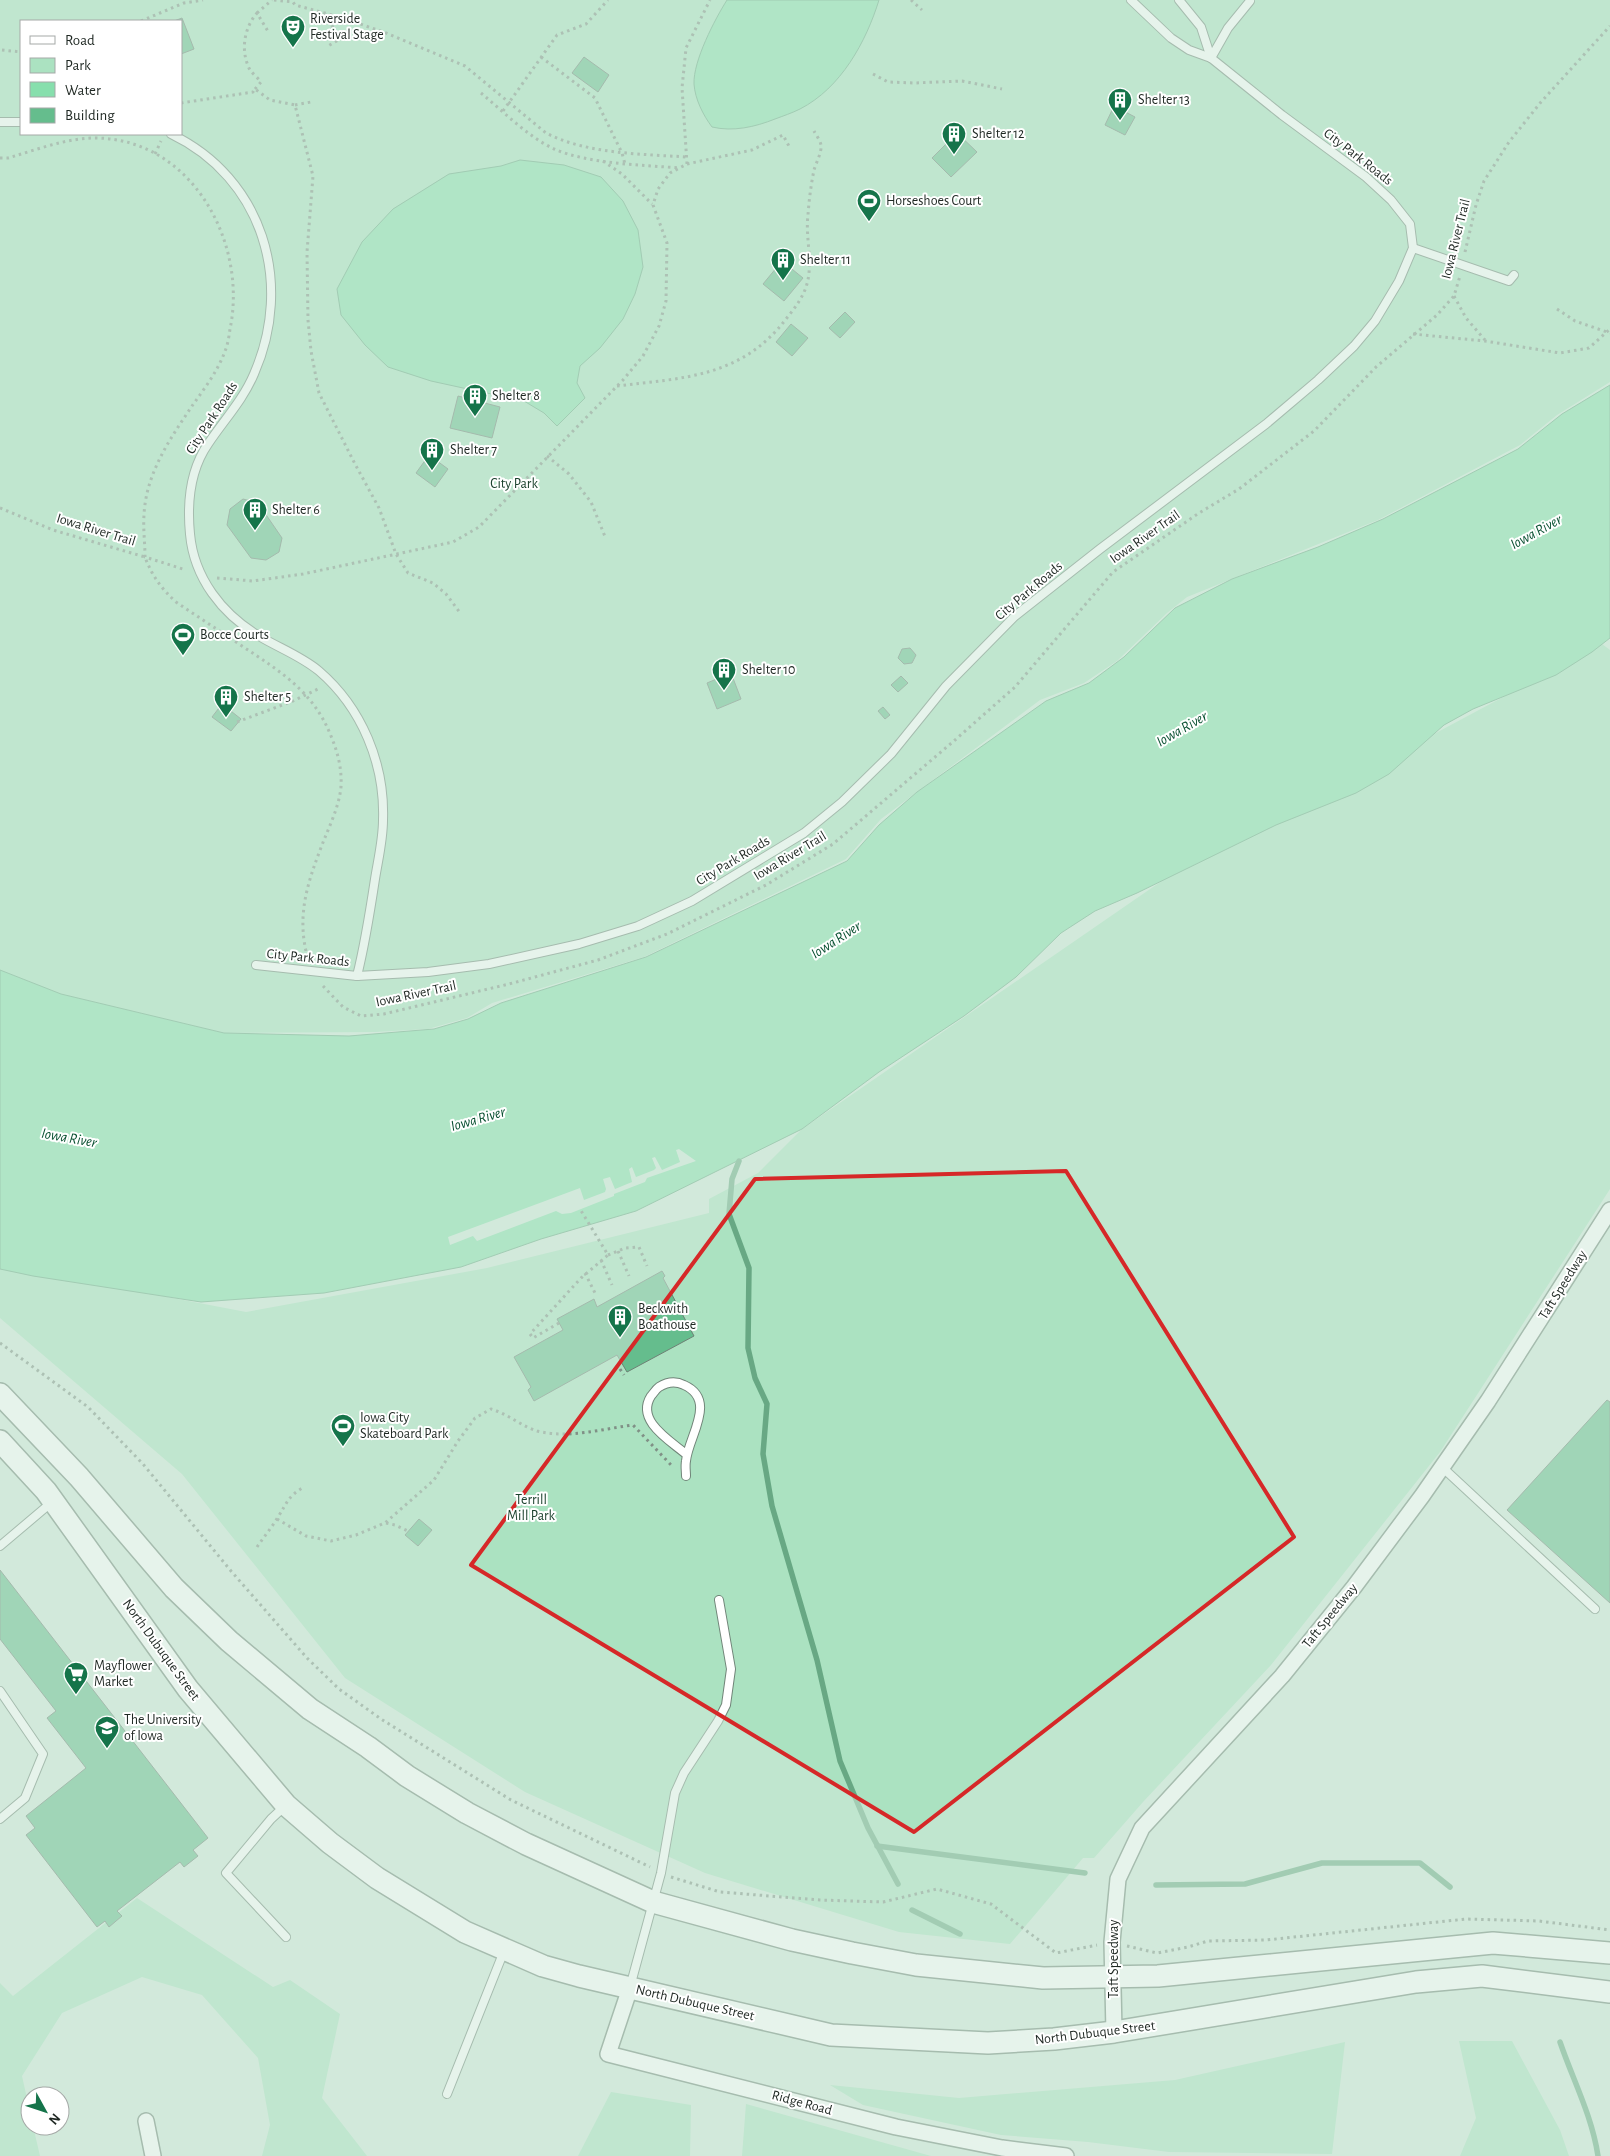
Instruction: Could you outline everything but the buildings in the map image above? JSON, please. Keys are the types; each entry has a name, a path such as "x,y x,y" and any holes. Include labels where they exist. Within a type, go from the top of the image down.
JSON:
{"main road":[{"path":"0,1394 79,1477 174,1588 228,1640 310,1709 368,1747 407,1776 467,1813 526,1844 653,1902 792,1940 916,1965 1043,1978 1158,1976 1493,1943 1610,1953"},
{"name":"North Dubuque Street","path":"0,1441 53,1501 188,1689 286,1805 330,1843 377,1878 465,1932 543,1966 831,2035 988,2043 1054,2039 1114,2032 1416,1982 1482,1976 1610,1992"}],"street":[{"name":"Taft Speedway","path":"1114,2032 1112,1942 1118,1879 1142,1828 1282,1676 1354,1587 1488,1401 1610,1210"},
{"name":"Ridge Road","path":"630,1988 608,2054 896,2127 993,2146 1066,2156"},
{"path":"146,2121 153,2156"}],"lane":[{"name":"City Park Roads","path":"256,965 357,976 428,972 519,958 579,944 638,926 692,901 804,833 842,802 891,754 946,686 1015,616 1100,549 1266,424 1318,380 1354,346 1375,321 1399,282 1413,248 1410,224 1392,200 1366,176 1282,115 1211,58 1189,50 1170,38 1132,0"},
{"path":"1179,0 1201,27 1211,58"},
{"path":"1211,58 1228,28 1250,1"},
{"path":"0,122 20,122"},
{"name":"City Park Roads","path":"174,135 205,154 228,176 246,201 258,223 268,252 272,283 270,318 264,347 254,374 240,400 206,445 196,468 190,492 188,518 190,542 201,575 220,605 237,622 293,653 330,682 358,718 371,745 379,770 383,796 383,823 366,939 357,976"},
{"path":"1413,248 1509,281 1514,276"},
{"path":"686,1476 687,1455 699,1420 700,1402 691,1389 683,1385 674,1382 664,1384 656,1389 648,1401 647,1413 651,1423 687,1455"},
{"path":"1442,1467 1595,1609"},
{"path":"0,1546 53,1501"},
{"path":"630,1988 661,1873 675,1793 684,1774 718,1722 726,1705 731,1669 719,1600"},
{"path":"0,1691 43,1754 25,1798 0,1819"},
{"path":"286,1805 271,1819 226,1873 286,1937"},
{"path":"447,2094 504,1949"}],"path":[{"path":"143,20 184,3 204,0"},
{"path":"182,103 253,92 261,82 250,70 245,52 245,34 251,20 273,0 293,2 295,5 386,34 465,66 546,133 556,139 612,152 687,157"},
{"path":"503,111 557,35 586,24 608,0"},
{"path":"687,164 682,88 686,48 710,0"},
{"path":"911,0 922,10"},
{"path":"257,13 269,33"},
{"path":"324,13 340,38 328,46"},
{"name":"Iowa River Trail","path":"0,508 53,530 145,557 156,580 176,602 280,671 306,695 323,716 340,756 341,788 333,816 308,884 302,916 305,948 312,972 328,992 349,1010 361,1016 392,1013 598,960 667,934 766,885 833,844 963,734 1015,687 1113,572 1199,513 1239,489 1314,431 1376,367 1437,315 1454,296 1476,204 1484,181 1509,142 1541,102 1610,26"},
{"path":"2,50 20,52"},
{"path":"541,57 595,98 622,153 625,164"},
{"path":"873,74 888,82 914,84 962,81 1002,88"},
{"path":"255,89 270,100 295,105 311,102"},
{"path":"481,93 526,131 555,149 602,161 680,168"},
{"path":"295,105 313,176 307,252 308,320 311,351 320,393 355,464 380,508 396,554 408,573 433,583 440,588 460,614"},
{"path":"616,386 680,378 716,370 740,361 762,346 778,330 798,304 807,286 809,269 807,225 810,191 821,146 814,131"},
{"path":"653,205 658,189 670,173 687,164 752,150 783,135 790,148"},
{"path":"0,158 33,151 65,141 96,138 138,147 154,154 180,172 196,188 219,222 232,264 235,303 226,350 213,375 164,448 151,477 144,514 145,557 201,575 253,581 303,574 454,542 479,527 643,356 658,326 666,301 667,243 653,205 622,174 602,161"},
{"path":"1454,296 1466,318 1485,341"},
{"path":"1556,309 1575,321 1609,331"},
{"path":"1413,334 1485,341 1560,354 1589,348 1609,331"},
{"path":"548,456 569,474 591,502 606,539"},
{"path":"237,722 306,695 330,682"},
{"path":"580,1210 608,1255"},
{"path":"559,1323 533,1338 530,1334 585,1274 608,1255 639,1247 647,1266"},
{"path":"618,1251 629,1276"},
{"path":"601,1260 612,1285"},
{"path":"585,1274 596,1295"},
{"path":"0,1343 88,1407 143,1464 231,1571 308,1658 339,1688 381,1719 511,1800 673,1878 720,1892 820,1900 883,1902 937,1889 991,1904 1056,1953 1112,1942 1157,1953 1208,1941 1266,1940 1466,1920 1539,1921 1610,1930"},
{"path":"620,1369 624,1376"},
{"path":"277,1519 306,1536 331,1541 356,1535 385,1523 434,1480 475,1418 492,1409 506,1414 535,1430 560,1435 633,1425 676,1471 686,1476"},
{"path":"257,1546 277,1519 285,1502 294,1492 304,1487"},
{"path":"385,1523 408,1531"}],"highlighted area":[{"path":"1066,1171 1294,1537 914,1832 471,1565 755,1179"}],"green space":[{"name":"City Park","path":"0,0 1610,0 1610,382 1557,415 1520,445 1378,520 1187,597 1167,613 1117,661 1084,683 1040,700 881,819 846,859 644,957 492,1003 467,1018 428,1029 375,1032 224,1033 61,994 0,970"},
{"name":"Terrill Mill Park","path":"1602,644 1610,650 1610,1189 1440,1452 1271,1665 1143,1802 1094,1858 1083,1858 1010,1944 899,1932 705,1873 525,1792 345,1678 182,1474 0,1318 0,1265 246,1312 487,1268 709,1213 709,1199 758,1173 802,1129 1169,876"},
{"path":"137,1898 273,1987 290,1980 340,2014 322,2098 367,2156 262,2156 270,2125 258,2058 202,1995 142,1977 62,2013 22,2076 24,2086 20,2086 20,2136 35,2136 40,2156 0,2156 0,1983 13,1996"},
{"path":"1459,2041 1512,2041 1560,2130 1569,2156 1460,2156 1476,2118"},
{"path":"1345,2042 1332,2154 1169,2152 1088,2142 1001,2135 863,2105 830,2085 959,2098 1175,2080"},
{"path":"611,2092 691,2105 690,2156 578,2156"},
{"path":"746,2104 931,2156 742,2156"}],"water":[{"path":"727,0 879,0 874,16 859,47 840,76 828,89 815,100 791,113 752,126 728,129 712,127 700,107 694,84 701,52"},
{"path":"520,160 564,165 601,177 623,201 638,230 643,267 635,294 623,319 600,348 580,366 577,383 585,398 557,426 544,413 519,398 431,381 388,367 365,345 341,315 337,289 362,242 393,209 449,174 501,166"},
{"name":"Iowa River","path":"1610,385 1610,638 1556,675 1473,709 1444,725 1389,774 1356,793 1276,825 1137,893 1095,911 1061,933 1016,977 964,1016 879,1072 802,1129 636,1211 541,1239 461,1267 324,1293 201,1302 33,1276 0,1269 0,970 61,994 224,1033 349,1036 434,1029 468,1019 501,1003 646,957 847,861 879,825 917,792 1046,701 1089,683 1124,657 1175,608 1232,579 1318,547 1383,519 1518,449 1562,414"}],"pier":[{"path":"679,1149 696,1161 647,1178 645,1182 571,1213 562,1214 556,1211 477,1241 473,1236 450,1245 448,1237 580,1188 584,1200 605,1192 603,1179 610,1177 615,1189 632,1182 629,1169 632,1167 636,1177 654,1170 656,1168 652,1158 655,1157 662,1170 680,1162 676,1150"}],"waterway":[{"path":"739,1161 732,1179 729,1214 749,1268 748,1348 755,1378 767,1404 763,1454 772,1506 817,1660 840,1761 868,1828 898,1884"},
{"path":"877,1846 1085,1873"},
{"path":"1156,1885 1245,1884 1322,1863 1420,1863 1450,1887"},
{"path":"912,1910 960,1934"},
{"path":"1560,2042 1587,2112 1598,2156"}],"place":[{"name":"Riverside Festival Stage","path":"293,48"},
{"name":"Shelter 13","path":"1120,121"},
{"name":"Shelter 12","path":"954,155"},
{"name":"Horseshoes Court","path":"869,222"},
{"name":"Shelter 11","path":"783,281"},
{"name":"Shelter 8","path":"475,417"},
{"name":"Shelter 7","path":"432,471"},
{"name":"Shelter 6","path":"255,531"},
{"name":"Bocce Courts","path":"183,656"},
{"name":"Shelter 10","path":"724,691"},
{"name":"Shelter 5","path":"226,718"},
{"name":"Beckwith Boathouse","path":"620,1338"},
{"name":"Iowa City Skateboard Park","path":"343,1447"},
{"name":"Mayflower Market","path":"76,1695"},
{"name":"The University of Iowa","path":"107,1749"}]}
